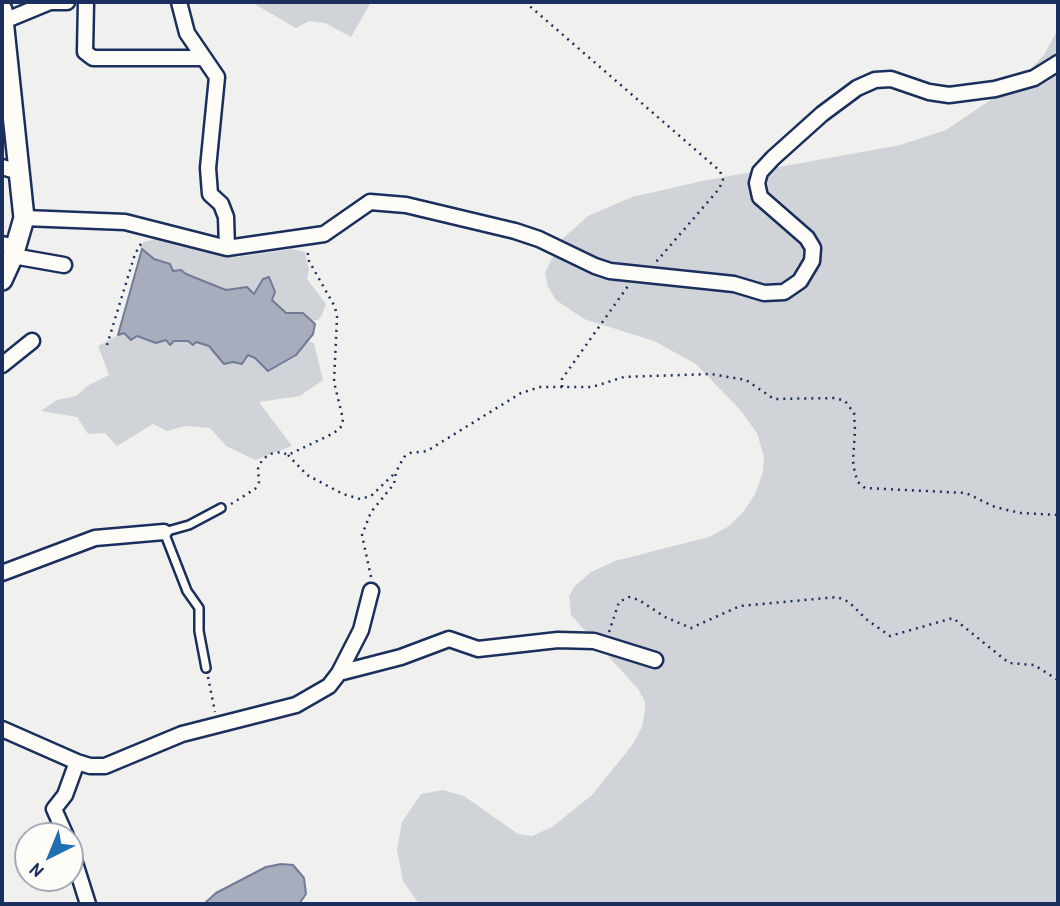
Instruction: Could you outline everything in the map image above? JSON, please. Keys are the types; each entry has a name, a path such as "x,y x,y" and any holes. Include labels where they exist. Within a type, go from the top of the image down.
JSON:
{"street":[{"path":"2,280 10,249 24,218 10,170 3,15 50,2 67,2"},
{"path":"86,2 85,52 93,58 204,58"},
{"path":"179,2 187,33 217,78 208,168 210,194 221,204 226,217 227,247"},
{"path":"24,218 125,222 227,247 304,238 332,231 370,202 406,205 515,231 539,239 595,266 643,275 734,284 764,293 784,292 800,281 812,261 813,248 807,238 760,197 757,184 760,172 773,158 822,114 857,88 875,80 891,79 929,92 949,95 995,89 1034,78 1058,63"},
{"path":"10,249 64,265"},
{"path":"2,365 32,341"},
{"path":"2,573 95,538 164,532"},
{"path":"2,729 77,762 90,766 105,766 182,734 296,705 329,685 339,673 361,630 371,590"},
{"path":"339,673 401,657 449,639 478,649 558,640 594,641 655,660"},
{"path":"60,822 54,809 65,795 77,762"}],"lane":[{"path":"206,668 199,631 200,608 187,590 164,532 189,525 221,508"}],"path":[{"path":"525,2 720,171 723,180 643,275 562,379 562,387"},
{"path":"107,345 135,254 150,229"},
{"path":"288,455 334,433 342,426 343,419 334,382 337,317 335,307 309,261 304,238"},
{"path":"221,508 255,489 259,482 258,468 262,460 270,454 281,452 288,455 307,474 343,494 360,499 371,496 396,472 404,457 410,453 427,451 521,393 540,387 592,387 624,377 711,374 746,380 774,399 835,398 845,401 854,413 853,461 859,483 865,488 966,493 995,507 1020,513 1058,515"},
{"path":"371,590 372,578 362,535 371,512 394,484 396,472"},
{"path":"605,645 619,602 629,597 691,628 740,606 837,597 849,602 866,619 890,636 953,618 1009,663 1034,665 1058,680"},
{"path":"206,668 218,726"}],"shaded area":[{"path":"251,2 371,2 351,37 325,23 309,21 296,28"},
{"path":"1058,29 1058,904 419,904 403,881 397,850 402,822 421,794 443,790 464,796 518,834 532,836 552,827 592,795 633,744 642,727 645,702 638,689 571,615 569,596 575,586 591,572 615,561 709,537 729,526 744,511 755,494 763,472 764,457 757,433 741,411 696,364 654,341 584,319 556,300 548,287 545,273 561,240 588,216 632,197 702,181 900,145 946,130 1016,83 1044,55"},
{"path":"164,237 237,257 293,249 305,252 309,270 307,279 326,304 322,315 318,320 305,322 252,297 199,285 145,258 140,247 144,242"},
{"path":"130,329 299,339 314,343 323,380 300,396 259,402 292,446 255,460 226,446 210,428 185,426 167,431 153,424 117,446 105,433 88,434 77,417 41,411 57,400 76,396 89,385 109,375 98,346"}],"water":[{"path":"142,249 154,259 170,264 173,271 181,270 226,290 247,287 254,294 263,279 269,277 275,292 272,300 286,313 303,313 315,324 313,334 296,355 268,371 248,355 242,364 224,364 209,346 196,342 193,345 188,341 174,341 170,345 166,340 156,343 137,336 131,340 124,333 118,335"},
{"path":"293,865 304,878 306,894 299,904 204,904 216,893 266,867"}]}
